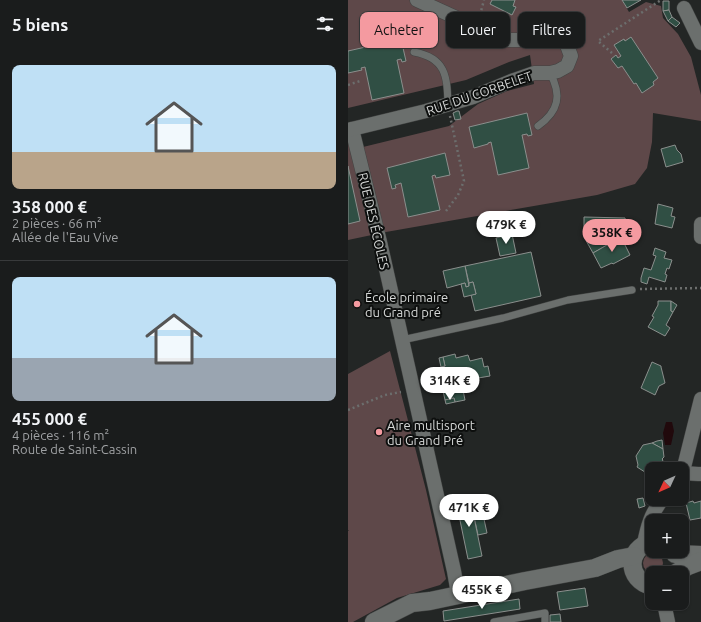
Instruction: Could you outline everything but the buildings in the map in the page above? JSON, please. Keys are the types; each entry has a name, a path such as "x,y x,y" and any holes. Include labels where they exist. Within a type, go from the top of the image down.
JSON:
{"street":[{"name":"RUE DU CORBELET","path":"350,129 426,111 473,97 534,73 550,73 567,66 571,56 565,40 556,35 547,35 527,40 505,40 417,0"},
{"path":"684,8 701,42"},
{"name":"RUE DES ÉCOLES","path":"350,129 376,229 414,389 458,594"},
{"path":"701,224 701,237"},
{"path":"685,462 701,399"},
{"path":"689,474 701,474"},
{"path":"645,581 632,566 643,547 647,526 657,506"},
{"path":"374,622 412,603 430,601 458,594 595,568 618,560 643,547"},
{"path":"689,554 701,555"},
{"path":"688,566 701,561"},
{"path":"595,568 645,583"},
{"path":"400,622 417,612 430,601"},
{"path":"665,610 668,622"}],"lane":[{"path":"414,52 424,54 434,59 441,66 446,76 448,104"},
{"path":"538,126 544,122 557,103 558,94 556,84 550,73"},
{"path":"402,340 503,318 568,300 632,290"},
{"path":"494,622 545,613 545,622"}],"path":[{"path":"612,52 598,41 661,0"},
{"path":"348,85 360,81"},
{"path":"446,211 458,195 464,181 448,104"},
{"path":"632,290 701,288"},
{"path":"348,410 385,395 414,389"}],"shaded area":[{"path":"348,0 622,0 629,12 646,2 661,6 663,18 678,34 691,57 701,95 701,121 653,113 652,142 647,168 635,184 597,195 348,240 348,141 363,147 449,126 478,104 507,91 534,84 530,55 466,80 348,108"},
{"path":"390,351 426,490 446,579 440,585 397,598 353,622 348,622 348,374"},
{"path":"666,422 672,422 674,431 671,445 665,445 663,433"},
{"path":"645,557 663,559 663,566 645,566 645,569 643,567 643,559"}],"place":[{"name":"École primaire du Grand pré","path":"357,304"},
{"name":"Aire multisport du Grand Pré","path":"379,432"}]}
